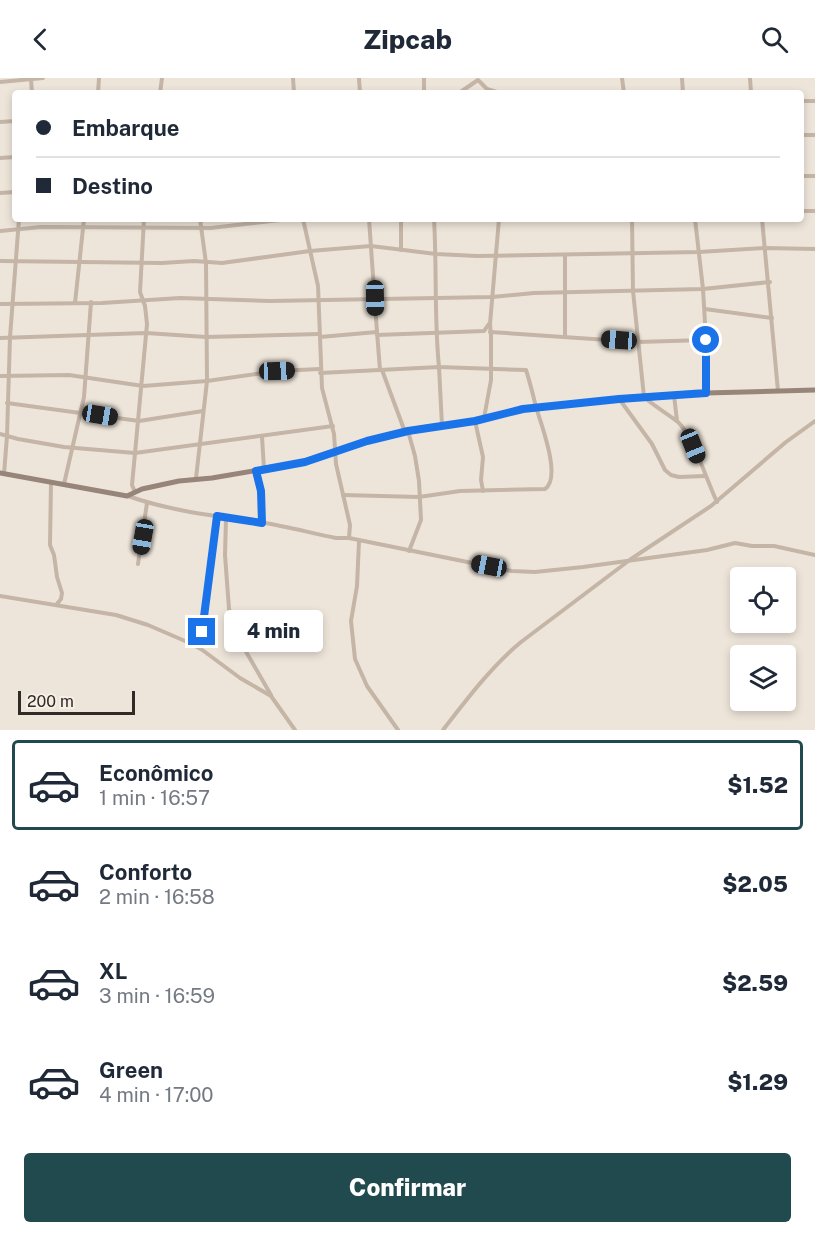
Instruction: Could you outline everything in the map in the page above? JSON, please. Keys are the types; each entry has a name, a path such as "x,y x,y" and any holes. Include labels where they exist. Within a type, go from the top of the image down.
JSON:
{"street":[{"path":"0,82 43,78"},
{"path":"464,90 480,79"},
{"path":"19,222 10,337 7,436 2,474 512,571 535,572 583,567 707,550 735,543 774,546 815,555"},
{"path":"75,303 84,222"},
{"path":"135,492 132,485 143,386 146,333 145,306 140,292 144,222"},
{"path":"196,478 207,381 206,262 200,222"},
{"path":"0,231 41,227 201,228 269,222"},
{"path":"304,222 320,300 320,371 325,403 333,426 334,453 350,525 348,538"},
{"path":"369,222 381,370 417,464 421,520 409,551"},
{"path":"401,222 401,250"},
{"path":"434,222 436,333 442,426"},
{"path":"484,419 490,388 490,324 499,222"},
{"path":"632,222 633,291 644,397 677,422 693,446 717,502"},
{"path":"695,222 704,289 706,393"},
{"path":"762,222 770,282 778,391"},
{"path":"0,261 206,262 246,260 310,251 371,246 436,254 496,256 565,256 765,248 815,249"},
{"path":"565,256 565,336"},
{"path":"0,304 207,299 492,297 565,292 704,289 770,282"},
{"path":"64,485 81,412 91,302"},
{"path":"705,309 772,318"},
{"path":"484,331 490,324"},
{"path":"0,338 146,333 206,337 484,331 491,334 565,336 637,342 706,340"},
{"path":"0,376 69,375 143,386 207,381 277,371 439,367 526,370 546,437 552,475 550,484 545,489 460,491 418,497 343,495"},
{"path":"127,496 135,492 196,478 305,462 367,441 536,407 706,393 815,390"},
{"path":"675,395 677,422"},
{"path":"619,399 652,444 665,470 679,477 705,476"},
{"path":"7,403 139,421 203,411"},
{"path":"475,421 483,457 481,480 483,492"},
{"path":"443,730 506,654 632,559 717,502 786,442 815,421"},
{"path":"0,434 74,447 135,453 333,426"},
{"path":"262,436 264,469"},
{"path":"256,471 261,491 262,523"},
{"path":"51,483 50,545 62,593 56,605"},
{"path":"138,564 147,503"},
{"path":"201,649 217,516"},
{"path":"226,518 225,555 230,609 241,643 271,696 295,730"},
{"path":"359,541 357,586 351,621 355,659 367,686 398,730"},
{"path":"0,596 116,615 148,625 201,649 240,678 271,696"}],"route":[{"path":"202,632 217,516 262,523 261,491 256,471 305,462 367,441 408,431 475,421 523,409 706,393 706,340"}]}
